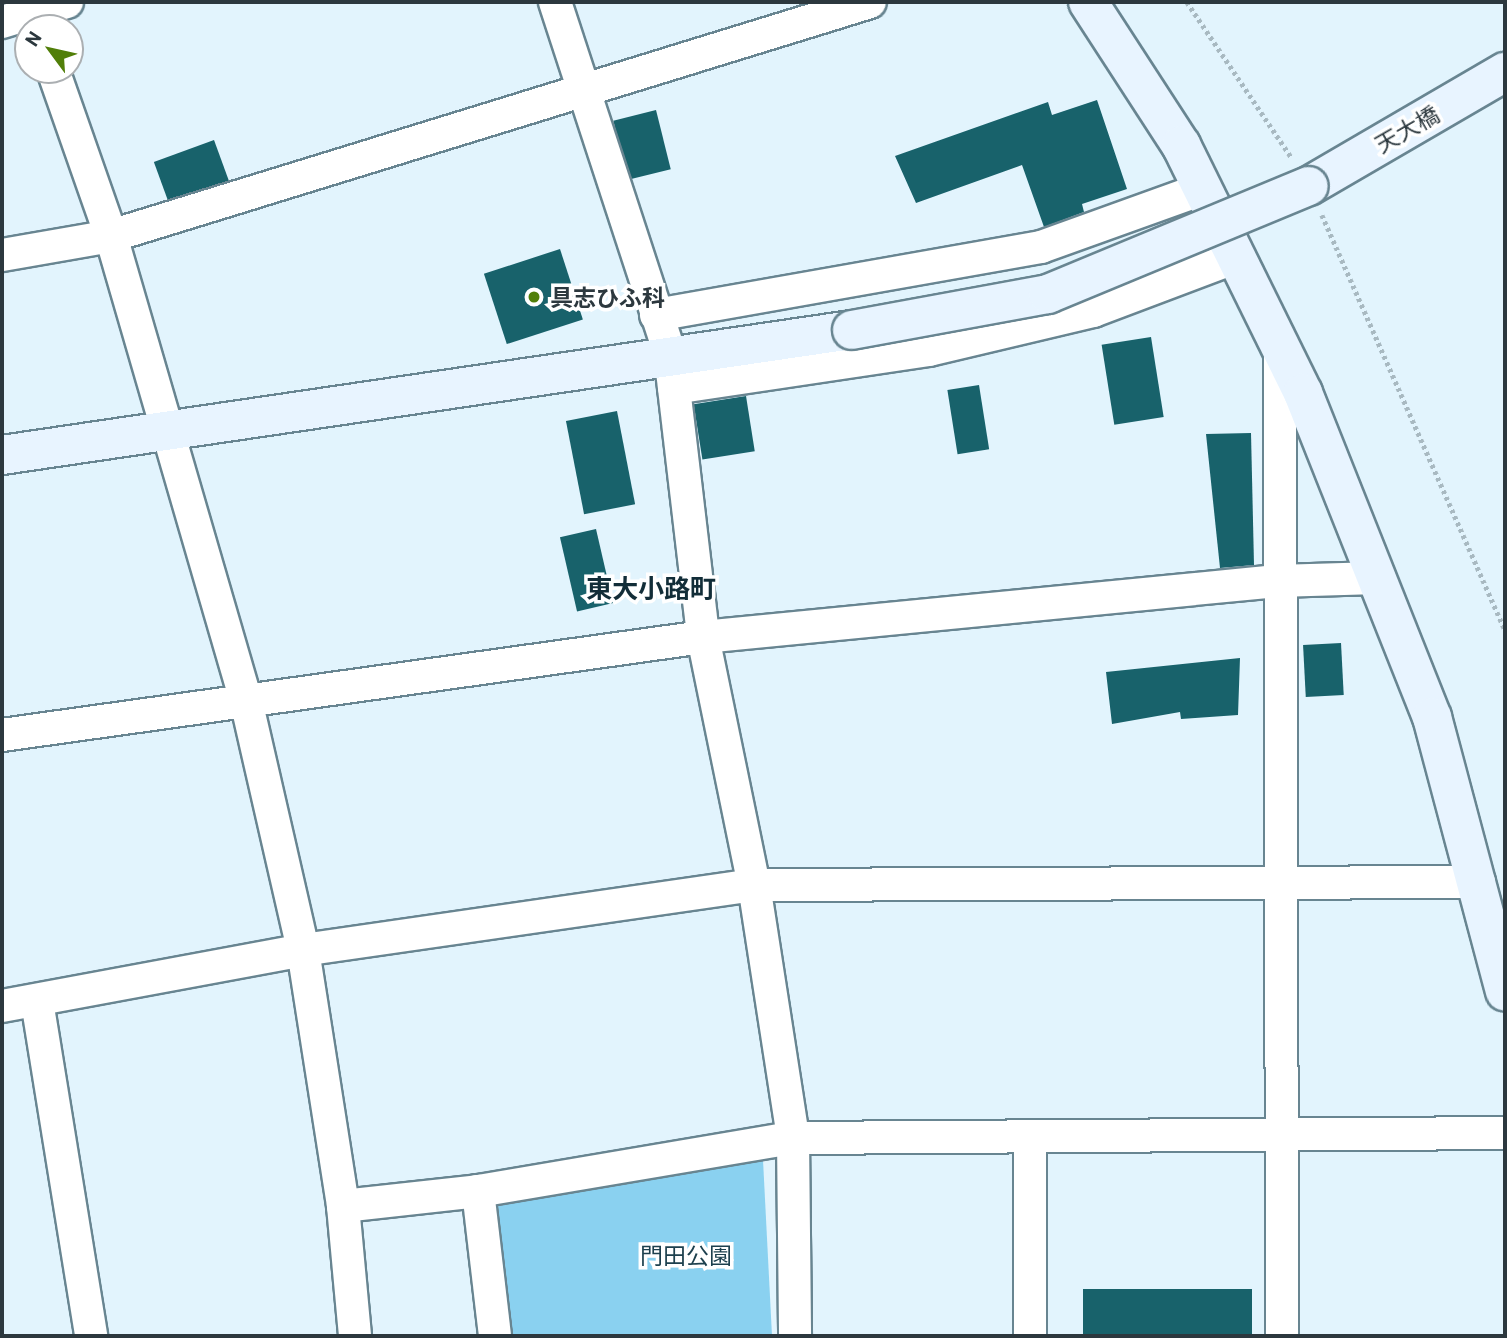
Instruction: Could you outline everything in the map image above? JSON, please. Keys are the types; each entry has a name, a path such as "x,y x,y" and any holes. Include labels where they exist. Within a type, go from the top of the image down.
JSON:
{"street":[{"path":"35,14 67,2"},
{"path":"555,2 672,371 703,637 754,885 793,1138 795,1336"},
{"path":"2,255 111,236 833,8 870,2"},
{"path":"1087,2 1202,189 1280,347 1433,717 1479,882 1505,991"},
{"name":"天大橋","path":"2,455 168,429 672,371 852,330 1048,294 1309,186 1505,72"},
{"path":"58,84 111,236 245,696 303,950 343,1206 355,1336"},
{"path":"656,315 1041,247 1202,189"},
{"path":"672,371 929,350 1093,311 1236,257"},
{"path":"1280,347 1277,581 1283,1134 1282,1336"},
{"path":"2,735 245,696 703,637 1277,581 1377,578"},
{"path":"2,1006 303,950 754,885 1280,887 1479,882"},
{"path":"37,1001 91,1336"},
{"path":"343,1206 478,1191 793,1138 1505,1133"},
{"path":"1030,1138 1030,1336"},
{"path":"478,1191 495,1336"}],"path":[{"path":"1187,2 1309,186 1505,630"}],"green space":[{"name":"門田公園","path":"763,1160 772,1336 507,1336 491,1203"}],"building":[{"path":"1097,100 1127,189 1082,204 1084,212 1044,227 1022,165 916,203 895,156 1048,102 1052,115"},
{"path":"656,110 671,169 628,180 613,121"},
{"path":"214,140 229,181 169,203 154,162"},
{"name":"具志ひふ科","path":"560,249 583,319 507,344 484,274"},
{"path":"1151,337 1164,417 1114,425 1102,345"},
{"path":"979,385 989,449 958,454 947,390"},
{"path":"746,396 755,451 702,460 694,404"},
{"path":"617,411 635,504 584,514 566,421"},
{"path":"1251,433 1254,565 1220,568 1206,434"},
{"path":"596,529 613,603 577,611 560,537"},
{"path":"1341,643 1344,695 1306,697 1303,645"},
{"path":"1240,658 1238,715 1181,719 1180,712 1112,724 1106,672"},
{"path":"1083,1289 1252,1289 1252,1336 1083,1336"}],"place":[{"name":"具志ひふ科","path":"534,297"}],"district":[{"name":"東大小路町","path":"651,588"}]}
